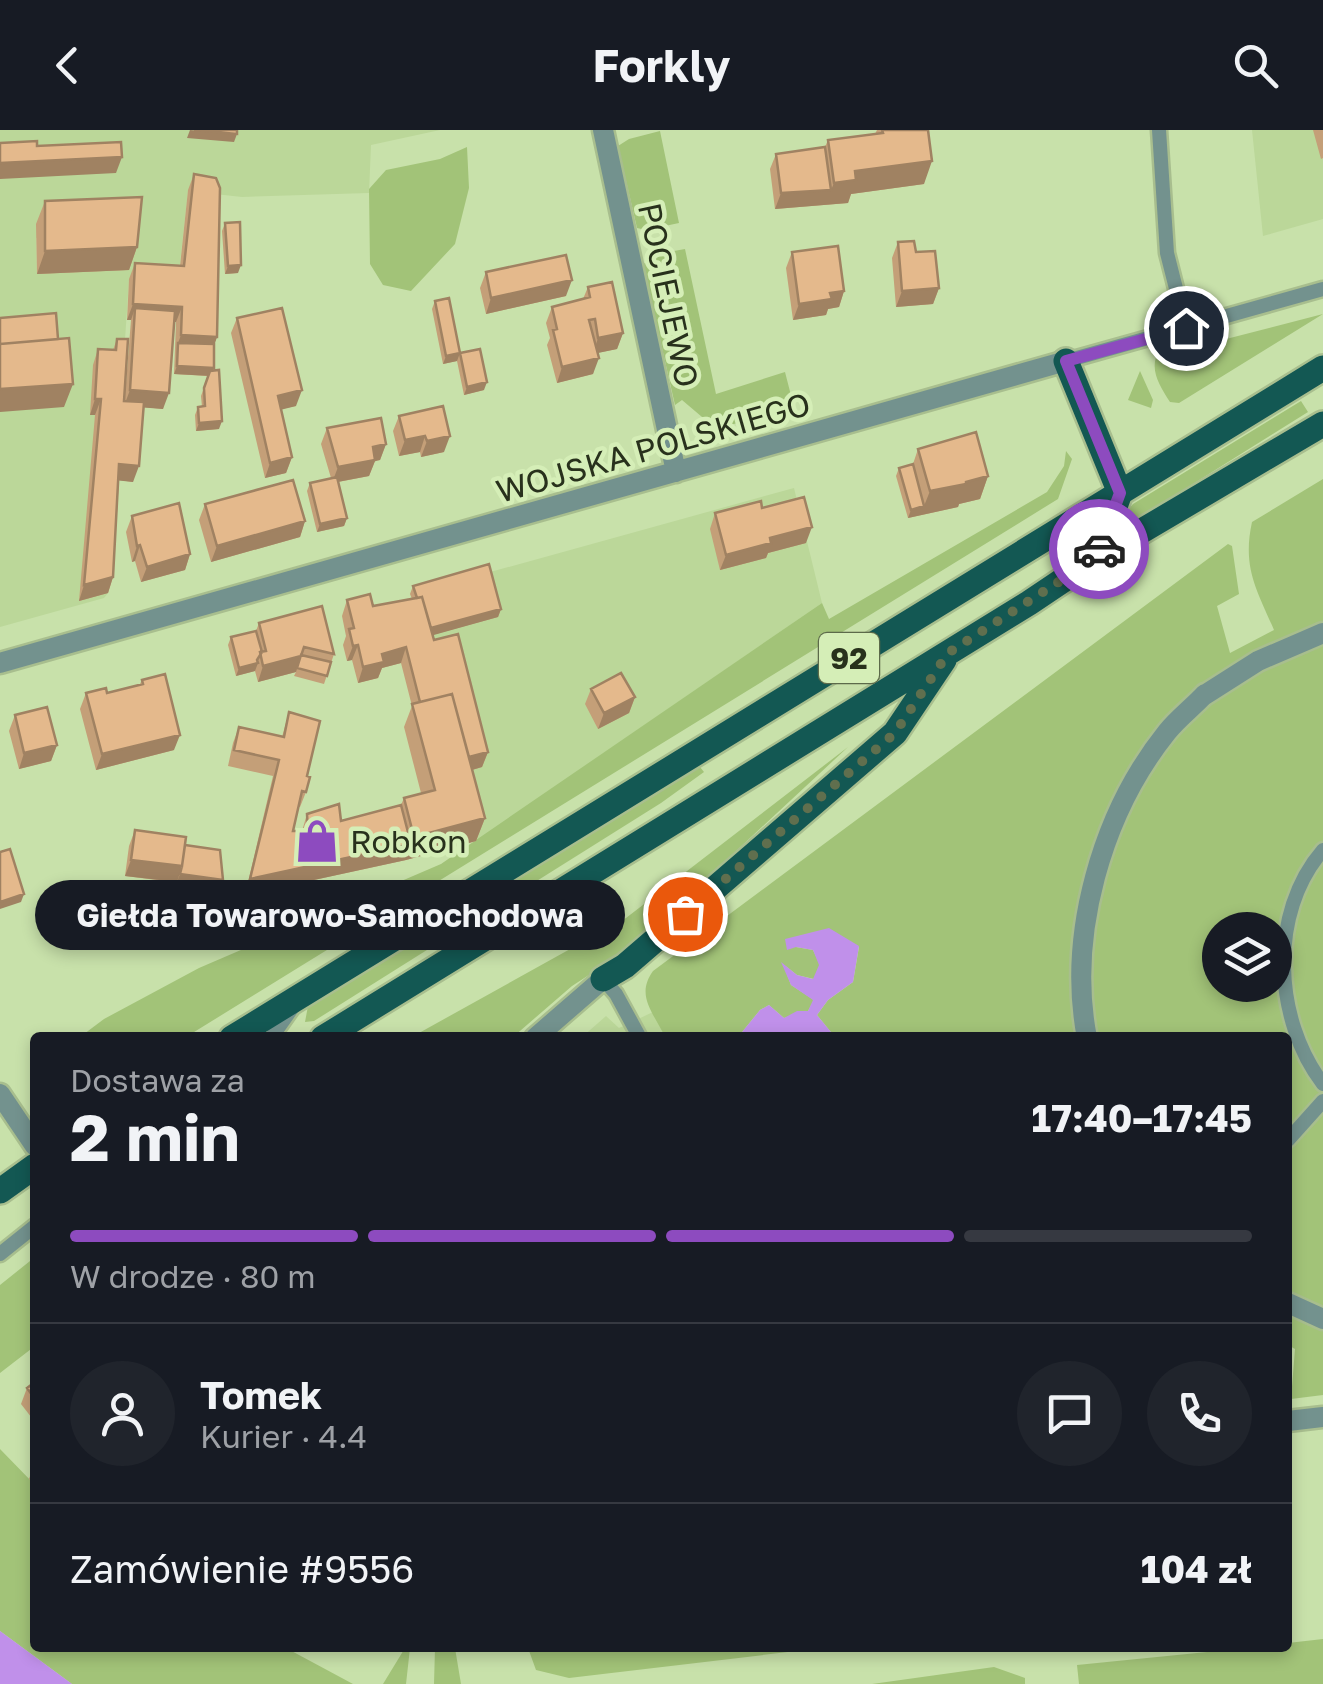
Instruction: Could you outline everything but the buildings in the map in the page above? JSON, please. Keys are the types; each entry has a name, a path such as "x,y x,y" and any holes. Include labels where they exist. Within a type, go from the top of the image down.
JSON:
{"main road":[{"path":"1066,361 1120,493 1096,558"},
{"name":"92","path":"242,1032 1323,368"},
{"name":"92","path":"332,1032 1096,558 1323,424"},
{"path":"603,979 625,966 895,733 948,653"},
{"path":"0,1191 30,1170"}],"street":[{"name":"POCIEJEWO","path":"604,130 676,472"},
{"name":"WOJSKA POLSKIEGO","path":"0,663 1066,361"},
{"path":"1086,1032 1083,940 1092,881 1119,808 1167,732 1204,695 1258,661 1323,633"},
{"path":"542,1032 603,979"},
{"path":"0,1094 30,1139"},
{"path":"1292,1305 1323,1319"},
{"path":"1292,1421 1323,1418"}],"lane":[{"path":"1159,130 1167,253 1186,328"},
{"name":"WOJSKA POLSKIEGO","path":"1066,361 1323,289"},
{"path":"1323,850 1300,886 1284,949 1285,990 1291,1018 1300,1047 1323,1084"},
{"path":"603,979 637,1032"},
{"path":"275,1032 302,994"},
{"path":"1292,1136 1323,1101"},
{"path":"0,1254 30,1230"}],"shaded area":[{"path":"0,130 440,130 371,145 369,193 242,197 188,191 178,282 129,280 108,593 104,598 0,627","holes":["132,234 37,274 36,238"]},
{"path":"1252,130 1323,130 1323,219 1263,236"},
{"path":"660,131 679,223 646,230 637,228 618,146"},
{"path":"467,147 469,188 455,244 411,291 383,285 370,264 369,189 386,170 440,159"},
{"path":"685,249 716,394 785,372 795,411 715,428 682,400 675,405 643,265 652,255"},
{"path":"1323,314 1179,403 1170,402 1158,380 1156,357"},
{"path":"1140,371 1153,400 1151,408 1128,400"},
{"path":"1301,401 1308,412 1137,519 1129,519 1127,511 1133,504"},
{"path":"1066,451 1072,459 1058,499 194,1032 87,1032 199,968 441,864 822,603 829,619 1047,492 1064,466"},
{"path":"1323,479 1323,1395 1292,1399 1292,1032 831,1032 817,1015 828,1000 853,982 859,947 796,947 813,950 820,965 814,979 797,975 783,964 791,985 814,1000 808,1011 784,1018 769,1005 742,1032 662,1032 646,997 653,971 1228,544 1232,546 1239,594 1217,606 1230,653 1274,630 1257,590 1249,553 1252,522"},
{"path":"794,488 822,603 476,841 411,594"},
{"path":"848,747 635,945 572,986 519,1032 421,1032 626,918"},
{"path":"700,767 704,772 661,803 314,1021 305,1022 308,1006"},
{"path":"829,928 859,946 853,982 828,1000 817,1015 831,1032 742,1032 769,1005 784,1018 797,1011 808,1011 813,1000 791,985 781,962 797,975 813,979 819,965 813,950 787,950 785,939"},
{"path":"653,1012 663,1032 588,1032 606,1016 619,1028"},
{"path":"30,1261 30,1350 0,1373 0,1285"},
{"path":"0,1449 30,1480 30,1652 293,1652 353,1684 72,1684 0,1631"},
{"path":"0,1631 72,1684 0,1684"},
{"path":"1323,1639 1323,1684 1079,1684 1077,1665 1207,1652 1292,1652 1292,1643"},
{"path":"403,1652 410,1652 406,1684 383,1684"},
{"path":"435,1652 456,1652 461,1684 434,1684"},
{"path":"529,1652 788,1652 569,1678 536,1670"},
{"path":"994,1667 1025,1678 1025,1684 872,1684"}],"way so far":[{"path":"685,914 895,733 948,653 1096,558 1099,549"}],"place":[{"name":"Robkon","path":"317,841"},
{"name":"Giełda Towarowo-Samochodowa","path":"685,914"}],"route":[{"path":"1099,549 1120,493 1066,361 1186,328"}]}
